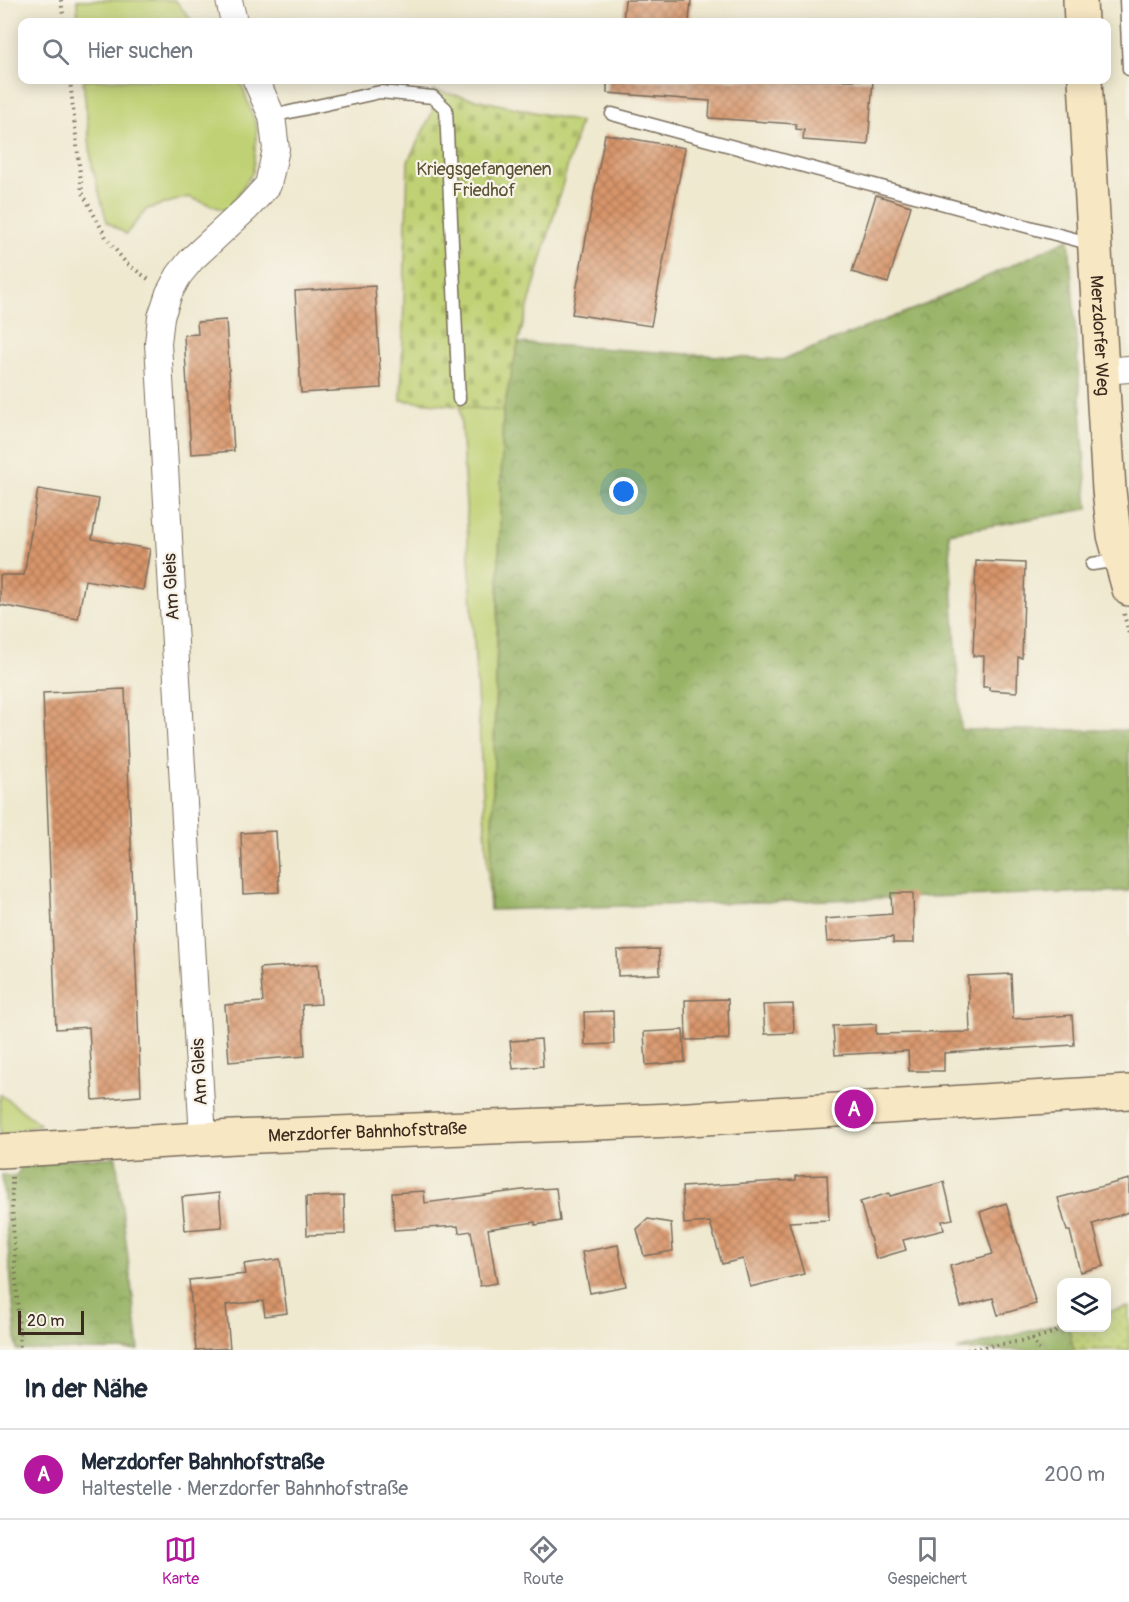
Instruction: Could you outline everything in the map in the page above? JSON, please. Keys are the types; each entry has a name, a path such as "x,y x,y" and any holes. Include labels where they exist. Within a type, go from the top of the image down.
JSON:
{"street":[{"path":"230,0 233,18"},
{"path":"1080,0 1081,18"},
{"name":"Am Gleis","path":"203,1139 158,343 169,293 179,275 192,259 248,208 268,185 276,149 272,116 258,84"},
{"name":"Merzdorfer Weg","path":"1085,84 1095,244 1116,370 1109,490 1114,535 1114,571"},
{"name":"Merzdorfer Bahnhofstraße","path":"6,1161 203,1139 673,1120 1129,1092"}],"lane":[{"path":"1125,0 1129,69"},
{"path":"272,116 380,92 433,97 446,109 459,399"},
{"path":"612,114 1095,244"}],"path":[{"path":"61,0 63,18"},
{"path":"70,84 82,192 107,239 126,263 169,293"},
{"path":"6,1161 20,1350"},
{"path":"967,1350 1032,1339 1057,1332"},
{"path":"1032,1339 1039,1350"}],"green space":[{"path":"77,0 175,0 190,18 78,18"},
{"path":"83,84 242,85 257,128 253,172 227,211 188,197 147,209 126,234 107,222 92,166"},
{"name":"Kriegsgefangenen Friedhof","path":"433,90 580,122 518,343 503,411 401,400 408,161 432,113"},
{"path":"1069,239 1088,509 949,533 961,730 1129,730 1129,891 490,910 503,411 518,343 782,360 927,304"},
{"path":"460,406 503,411 490,910"},
{"path":"0,1094 40,1124 0,1137"},
{"path":"116,1157 139,1350 17,1350 2,1175 16,1177 21,1167 34,1161"},
{"path":"1129,1307 1129,1350 1074,1350 1070,1332 1111,1332 1111,1311"},
{"path":"1057,1324 1057,1332 1070,1332 1074,1350 957,1350"}],"building":[{"path":"625,0 691,0 689,18 623,18"},
{"path":"607,84 873,84 868,145 803,140 804,130 796,129 796,124 709,118 710,101 607,93"},
{"path":"605,134 685,148 651,326 572,314"},
{"path":"876,195 911,206 888,283 852,272"},
{"path":"375,286 381,388 301,393 295,291"},
{"path":"226,320 234,451 191,454 184,335 198,334 197,322"},
{"path":"38,489 99,499 92,539 150,549 143,590 85,580 78,619 0,605 0,575 24,575"},
{"path":"976,561 1025,563 1022,658 1018,657 1017,692 989,690 989,687 983,687 984,656 973,656"},
{"path":"125,689 141,1096 93,1100 89,1027 56,1029 43,693"},
{"path":"276,831 279,892 243,894 241,833"},
{"path":"891,893 913,893 914,943 893,943 893,937 827,942 825,919 892,914"},
{"path":"659,949 660,974 618,976 617,950"},
{"path":"318,964 321,1004 302,1005 305,1056 229,1062 225,1005 263,1002 260,968"},
{"path":"1011,974 1013,1019 1072,1015 1074,1045 944,1053 944,1071 909,1071 908,1051 835,1055 833,1026 876,1024 876,1034 970,1032 968,976"},
{"path":"728,999 729,1039 686,1040 685,1000"},
{"path":"793,1004 794,1033 765,1034 763,1005"},
{"path":"613,1011 614,1044 585,1045 584,1012"},
{"path":"683,1030 685,1062 646,1065 644,1032"},
{"path":"541,1039 543,1066 513,1069 510,1041"},
{"path":"827,1175 829,1220 789,1222 804,1274 750,1287 743,1259 722,1264 710,1222 684,1224 682,1187 796,1180 796,1176"},
{"path":"1129,1179 1129,1212 1093,1224 1104,1266 1080,1272 1070,1231 1067,1231 1058,1198"},
{"path":"944,1182 953,1219 942,1221 944,1230 903,1240 906,1250 876,1259 860,1202 889,1193 890,1196"},
{"path":"556,1188 560,1221 488,1229 497,1283 480,1286 471,1231 459,1233 458,1226 394,1230 392,1193 424,1191 425,1203 522,1190"},
{"path":"219,1193 222,1227 185,1230 182,1197"},
{"path":"344,1196 345,1234 307,1235 306,1197"},
{"path":"1006,1203 1036,1304 998,1315 993,1298 961,1307 950,1266 993,1254 980,1212"},
{"path":"648,1219 671,1223 673,1251 644,1256 637,1229"},
{"path":"618,1245 626,1286 590,1293 582,1252"},
{"path":"280,1259 287,1313 265,1316 263,1301 226,1305 230,1348 196,1350 189,1280 246,1274 244,1264"}],"place":[{"name":"Merzdorfer Bahnhofstraße","path":"854,1109"}]}
